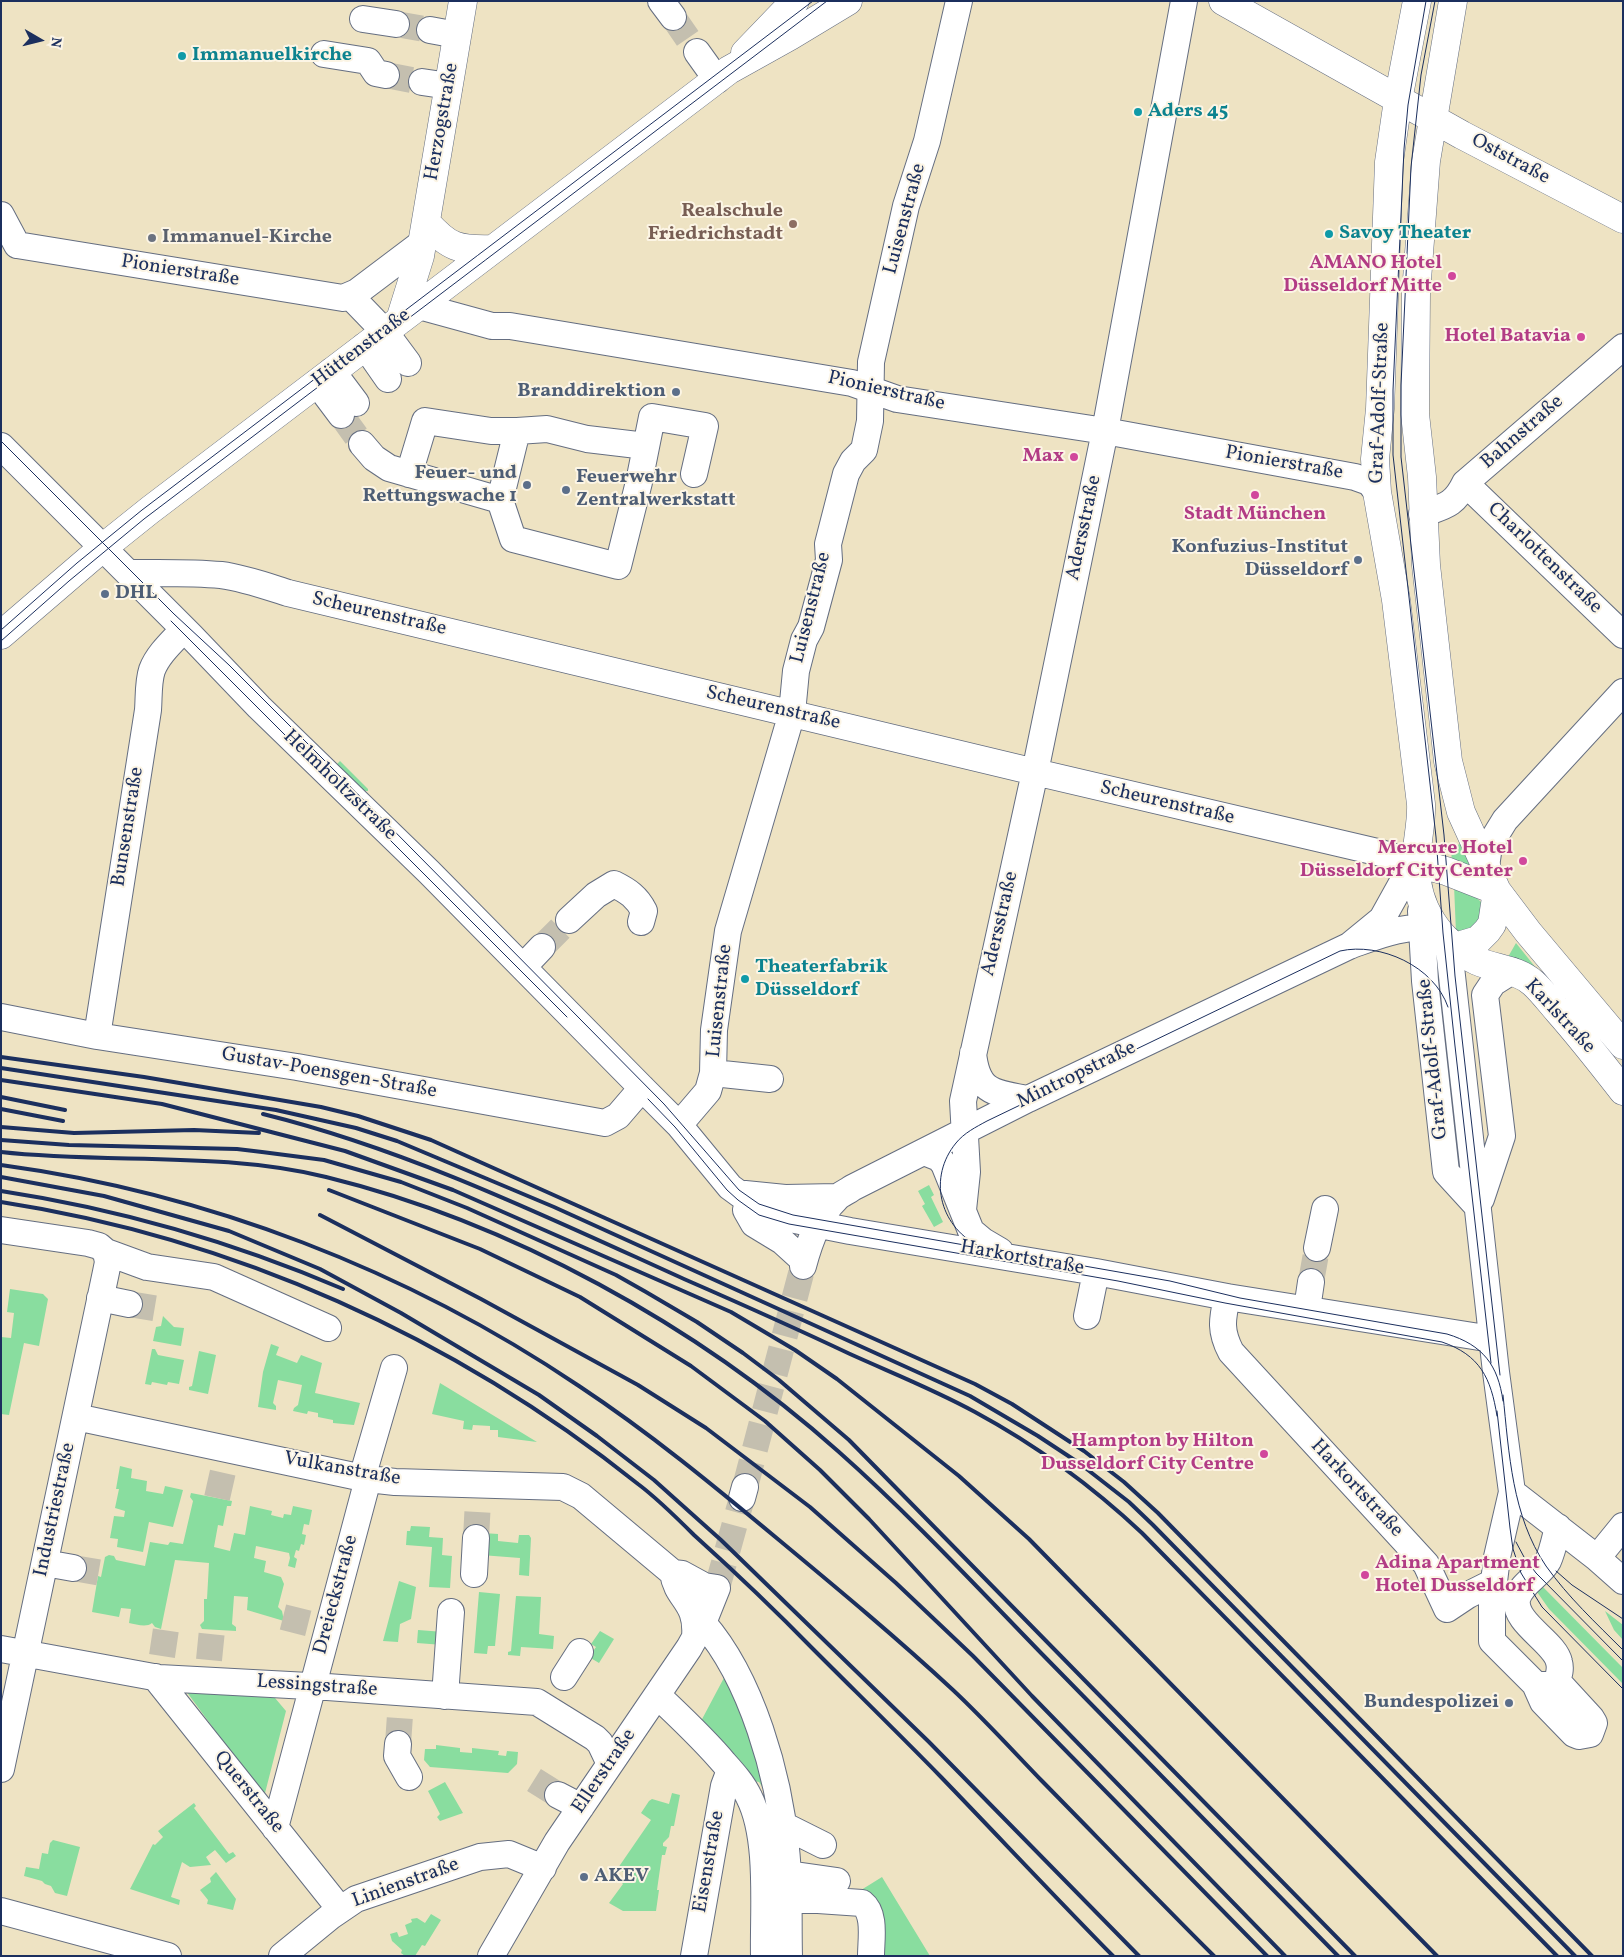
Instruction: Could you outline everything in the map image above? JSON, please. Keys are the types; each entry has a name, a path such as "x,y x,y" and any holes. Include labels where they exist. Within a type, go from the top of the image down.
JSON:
{"main road":[{"name":"Herzogstraße","path":"365,347 420,256 463,1"},
{"name":"Hüttenstraße","path":"723,75 795,1"},
{"name":"Hüttenstraße","path":"1,635 102,548 723,75 848,1"},
{"name":"Oststraße","path":"1223,1 1398,100 1623,219"},
{"name":"Graf-Adolf-Straße","path":"1417,1 1398,100 1389,162 1380,409 1375,459 1377,492 1396,600 1420,804 1421,824 1416,863 1416,882 1420,898 1440,936"},
{"name":"Graf-Adolf-Straße","path":"1453,1 1426,161 1416,293 1414,390 1422,477 1422,514 1426,565 1448,761 1461,812 1486,866"},
{"path":"424,232 467,249 493,249"},
{"path":"1416,863 1455,874 1497,891 1492,924 1478,940 1440,936"},
{"name":"Karlstraße","path":"1486,866 1497,891 1518,919 1621,1039"},
{"name":"Karlstraße","path":"1440,936 1478,961 1512,971 1533,983 1574,1029 1623,1091"}],"street":[{"name":"Luisenstraße","path":"678,1124 708,1091 713,1073 714,1030 728,931 792,713 796,671 804,640 814,618 828,560 828,544 846,474 853,461 864,450 870,421 871,362 906,206 927,141 959,1"},
{"name":"Adersstraße","path":"964,1210 967,1172 963,1101 1035,772 1105,432 1184,1"},
{"path":"363,19 396,24"},
{"path":"430,30 457,35"},
{"path":"697,52 723,75"},
{"path":"324,54 368,61 376,73 386,75"},
{"path":"422,82 449,86"},
{"path":"1,215 9,252"},
{"path":"374,390 365,347 350,300 424,232"},
{"name":"Pionierstraße","path":"9,252 350,300"},
{"name":"Pionierstraße","path":"365,347 492,326 510,326 852,382 897,399 1105,432 1355,477 1369,482 1377,492"},
{"path":"365,347 374,390"},
{"path":"365,347 374,390"},
{"name":"Bahnstraße","path":"1422,514 1454,501 1465,483 1623,347"},
{"path":"517,431 500,500 513,539 618,566 652,417 705,426 694,474"},
{"path":"410,474 425,422 491,431 547,429 587,439 646,446"},
{"path":"362,444 374,458 389,468 500,500"},
{"name":"Helmholtzstraße","path":"1,446 128,572 266,714 429,872 678,1124"},
{"name":"Charlottenstraße","path":"1465,483 1623,635"},
{"name":"Scheurenstraße","path":"128,572 222,575 253,582 298,595 1377,852 1416,863"},
{"name":"Bunsenstraße","path":"97,1036 148,710 152,671 159,657 184,629"},
{"path":"1486,866 1488,846 1505,820 1623,692"},
{"name":"Graf-Adolf-Straße","path":"1389,908 1416,863"},
{"path":"569,920 596,895 614,884 628,891 640,904 644,911 640,922"},
{"name":"Mintropstraße","path":"1349,946 1378,923 1389,908"},
{"name":"Mintropstraße","path":"818,1224 826,1210 837,1198 964,1131 1349,946 1392,931 1440,936"},
{"name":"Graf-Adolf-Straße","path":"1440,936 1478,1206 1492,1339 1512,1492"},
{"path":"523,967 542,946"},
{"name":"Graf-Adolf-Straße","path":"1478,1206 1502,1136 1485,995 1493,983 1512,971"},
{"name":"Gustav-Poensgen-Straße","path":"1,1017 97,1036 297,1067 605,1123 618,1116 642,1088"},
{"path":"1574,1029 1598,1036 1621,1039"},
{"name":"Adersstraße","path":"973,1052 974,1069 980,1081 986,1087 1003,1095 1028,1099"},
{"path":"713,1073 770,1079"},
{"path":"678,1124 736,1192 754,1224 782,1241 804,1264 818,1224 772,1214 760,1209 736,1192"},
{"name":"Adersstraße","path":"924,1152 942,1161 964,1210 966,1221 971,1231 982,1241 1011,1257"},
{"path":"736,1192 785,1198 837,1198"},
{"path":"1317,1248 1325,1209"},
{"name":"Harkortstraße","path":"818,1224 1096,1272 1227,1297 1492,1339"},
{"path":"1,1230 88,1243 100,1246 106,1252 147,1267 214,1277 328,1328"},
{"name":"Industriestraße","path":"1,1769 13,1651 45,1563 108,1262 106,1252"},
{"path":"1087,1316 1096,1272"},
{"path":"1307,1309 1311,1282"},
{"name":"Harkortstraße","path":"1227,1297 1222,1328 1224,1339 1231,1352 1426,1564 1447,1609 1468,1595 1494,1582"},
{"path":"100,1298 129,1304"},
{"name":"Dreieckstraße","path":"275,1828 313,1686 320,1626 365,1478 394,1368"},
{"name":"Vulkanstraße","path":"76,1417 226,1457 365,1478 479,1493 551,1485 572,1490 673,1573 682,1574 704,1586 717,1588"},
{"path":"1558,1527 1547,1562 1523,1589 1517,1599 1517,1604 1523,1618 1556,1654 1560,1672 1546,1683 1492,1641 1492,1598 1497,1557 1512,1492 1558,1527 1597,1558 1623,1581"},
{"path":"1597,1558 1623,1526"},
{"path":"474,1574 476,1538"},
{"path":"1547,1562 1578,1558 1597,1558"},
{"path":"45,1563 73,1568"},
{"name":"Vulkanstraße","path":"673,1573 674,1581 693,1611 696,1626 699,1630"},
{"name":"Ellerstraße","path":"490,1956 581,1807 699,1630 717,1588"},
{"path":"445,1696 451,1612"},
{"path":"699,1630 718,1640 727,1655 759,1726 772,1769 783,1825 788,1874 776,1900 764,1956"},
{"name":"Lessingstraße","path":"13,1651 159,1670 209,1670 313,1686 401,1704 445,1696 537,1702 555,1691 600,1743 610,1764"},
{"path":"555,1691 580,1652"},
{"name":"Querstraße","path":"159,1670 275,1828 340,1909"},
{"path":"657,1695 701,1736 749,1795 759,1833 763,1863 776,1900 789,1956"},
{"path":"398,1744 397,1756 409,1777"},
{"name":"Eisenstraße","path":"694,1956 724,1786 730,1770"},
{"path":"558,1795 581,1807"},
{"path":"783,1825 823,1844"},
{"name":"Linienstraße","path":"282,1956 340,1909 356,1899 480,1857 509,1854 543,1868"},
{"path":"763,1863 773,1870 788,1874 837,1881"},
{"path":"776,1900 862,1903 871,1918 871,1956"},
{"path":"1,1910 168,1956"}],"green space":[{"path":"340,761 368,791 364,791 335,766"},
{"path":"1464,842 1479,873 1452,863 1451,848"},
{"path":"1454,885 1475,896 1481,902 1479,927 1456,933"},
{"path":"1516,943 1536,968 1508,957"},
{"path":"929,1185 934,1195 931,1197 943,1222 934,1227 922,1206 925,1204 918,1191"},
{"path":"10,1289 43,1294 48,1299 39,1346 24,1343 9,1415 1,1414 1,1337 11,1338 14,1313 7,1312"},
{"path":"163,1316 174,1327 184,1328 181,1346 153,1341 156,1327 161,1326"},
{"path":"271,1344 279,1347 276,1355 297,1363 301,1355 322,1363 315,1393 360,1403 354,1425 333,1423 333,1420 318,1417 318,1413 308,1411 307,1414 293,1411 298,1405 302,1385 278,1380 273,1403 276,1406 276,1410 258,1407 263,1372"},
{"path":"152,1349 155,1349 158,1355 184,1360 179,1384 168,1382 167,1385 152,1382 151,1385 145,1384"},
{"path":"199,1351 216,1355 208,1394 189,1390 189,1387 192,1386"},
{"path":"440,1383 537,1442 498,1437 498,1430 490,1430 490,1426 473,1425 472,1430 463,1429 464,1421 432,1414"},
{"path":"120,1466 132,1469 131,1478 147,1481 146,1491 163,1494 165,1486 183,1490 173,1527 149,1522 143,1552 117,1547 118,1539 110,1538 114,1516 124,1517 125,1511 115,1508 119,1489 116,1489"},
{"path":"191,1493 232,1501 231,1506 227,1506 223,1526 218,1525 214,1547 230,1551 234,1533 245,1535 250,1506 272,1511 271,1515 283,1518 284,1514 291,1515 293,1506 312,1510 309,1525 304,1524 302,1534 306,1535 304,1545 301,1544 299,1551 296,1550 294,1557 297,1559 295,1568 288,1566 289,1553 256,1546 254,1558 266,1561 264,1572 281,1577 284,1584 278,1607 282,1611 284,1621 247,1610 248,1597 234,1596 232,1624 236,1627 236,1631 202,1629 200,1625 204,1621 204,1599 207,1599 209,1563 175,1560 161,1629 155,1627 152,1623 144,1625 129,1623 131,1609 121,1608 119,1617 92,1612 98,1576 101,1577 105,1557 109,1555 114,1556 116,1560 145,1566 150,1542 168,1545 170,1542 183,1544 193,1501 190,1497"},
{"path":"411,1526 430,1527 429,1537 443,1538 442,1555 452,1556 450,1588 429,1587 432,1547 406,1545 407,1531 410,1531"},
{"path":"483,1533 498,1534 498,1541 518,1543 519,1535 529,1535 531,1538 529,1576 519,1575 520,1558 481,1555"},
{"path":"399,1581 416,1587 411,1619 400,1624 398,1642 383,1641"},
{"path":"1540,1584 1623,1668 1623,1684 1549,1609 1535,1589"},
{"path":"479,1592 500,1594 495,1646 488,1646 487,1654 474,1653"},
{"path":"516,1596 541,1597 539,1634 554,1636 553,1649 521,1647 520,1656 508,1655 508,1652 511,1651"},
{"path":"1605,1611 1623,1625 1623,1640 1614,1630"},
{"path":"418,1630 444,1632 443,1645 417,1643"},
{"path":"600,1631 614,1639 599,1663 589,1657 596,1647 591,1644"},
{"path":"726,1674 749,1720 765,1791 759,1782 748,1780 700,1723"},
{"path":"186,1691 275,1698 286,1711 264,1797"},
{"path":"436,1745 460,1748 460,1752 472,1753 472,1748 499,1751 498,1755 506,1756 507,1751 518,1752 517,1764 508,1773 430,1767 424,1760 425,1749 436,1749"},
{"path":"445,1782 463,1813 440,1821 437,1817 440,1814 428,1791"},
{"path":"672,1793 680,1795 674,1826 671,1826 669,1837 663,1843 663,1846 667,1847 665,1855 662,1855 656,1911 623,1911 609,1903 623,1884 627,1875 618,1868 651,1820 641,1813 649,1801 652,1799 669,1804"},
{"path":"194,1803 196,1806 194,1808 229,1854 233,1852 236,1856 226,1863 215,1850 206,1857 211,1865 190,1867 182,1862 171,1897 180,1900 179,1905 130,1889 153,1844 155,1845 163,1837 158,1831"},
{"path":"53,1840 80,1847 67,1896 55,1893 51,1886 42,1881 24,1876 26,1867 39,1869 42,1853 48,1854 50,1843"},
{"path":"216,1872 236,1899 233,1910 207,1904 208,1900 200,1890 211,1882 210,1878"},
{"path":"882,1877 930,1956 877,1956 853,1895"},
{"path":"431,1914 441,1920 425,1946 422,1945 415,1956 405,1956 401,1953 402,1950 392,1941 390,1934 397,1932 399,1937 408,1934 405,1925 412,1922 411,1919 417,1918 425,1923"}],"tunnel":[{"path":"673,17 697,52"},
{"path":"396,24 430,30"},
{"path":"386,75 422,82"},
{"path":"341,415 362,444"},
{"path":"542,947 569,920"},
{"path":"1311,1282 1317,1248"},
{"path":"745,1487 803,1266"},
{"path":"129,1304 159,1309"},
{"path":"217,1498 224,1467"},
{"path":"717,1588 742,1498"},
{"path":"476,1538 478,1501"},
{"path":"73,1568 102,1573"},
{"path":"283,1617 311,1624"},
{"path":"162,1656 166,1629"},
{"path":"209,1660 212,1630"},
{"path":"398,1744 400,1715"},
{"path":"534,1780 558,1795"}],"tram line":[{"path":"1,630 77,563 142,510 813,1"},
{"path":"1,641 69,581 144,519 827,1"},
{"path":"1426,1 1408,105 1404,149 1393,390 1393,455 1436,837 1443,933 1455,1046 1491,1363"},
{"path":"1435,1 1421,75 1411,167 1401,385 1401,457 1444,835 1455,976 1500,1375"},
{"path":"1,441 330,766 664,1104 739,1190 759,1204 793,1215 1170,1281 1240,1298 1447,1334 1470,1344 1487,1358 1497,1377 1503,1401"},
{"path":"171,621 567,1017"},
{"path":"977,1245 964,1236 946,1213 940,1185 942,1170 947,1156 956,1143 966,1133 987,1121 1340,951 1372,950 1404,960 1431,980 1441,992 1448,1007"},
{"path":"648,1099 675,1127 727,1190 759,1215 789,1224 1118,1281 1225,1303 1442,1342 1466,1354 1482,1370 1491,1390 1497,1416"},
{"path":"1503,1395 1514,1484 1519,1505 1535,1547 1546,1566 1564,1588 1623,1650"},
{"path":"1497,1411 1513,1549 1521,1573 1542,1607 1623,1689"},
{"path":"1516,1542 1536,1573 1623,1661"},
{"path":"1556,1571 1572,1585 1623,1619"}],"railway":[{"path":"1,1057 144,1077 321,1107 358,1116 431,1140 975,1384 1012,1404 1084,1451 1124,1482 1158,1513 1592,1956"},
{"path":"1,1068 276,1110 356,1128 397,1141 554,1207 970,1396 1038,1436 1079,1463 1129,1502 1575,1956"},
{"path":"1,1080 162,1104 345,1151 453,1190 731,1312 795,1350 837,1379 959,1476 1029,1539 1437,1956"},
{"path":"1,1097 65,1110"},
{"path":"1,1109 63,1121"},
{"path":"263,1114 371,1146 529,1209 929,1389 975,1412 1020,1438 1063,1467 1142,1533 1557,1956"},
{"path":"1,1127 74,1133 194,1130 259,1133"},
{"path":"1,1140 69,1145 237,1149 324,1160 401,1182 467,1208 616,1275 697,1322 779,1380 849,1440 1355,1956"},
{"path":"1,1152 246,1164 326,1177 395,1197 464,1221 532,1251 599,1284 663,1321 725,1362 784,1406 839,1452 891,1500 1338,1956"},
{"path":"1,1165 78,1178 154,1195 229,1217 303,1242 375,1272 445,1306 513,1344 579,1386 631,1422 706,1480 845,1595 932,1671 976,1712 1214,1956"},
{"path":"1,1177 104,1196 229,1231 320,1269 401,1313 539,1395 597,1436 654,1480 721,1540 929,1742 1139,1956"},
{"path":"329,1190 480,1249 580,1297 691,1366 765,1421 820,1470 869,1519 1032,1696 1285,1956"},
{"path":"1,1191 89,1207 175,1229 260,1256 343,1289"},
{"path":"1,1202 88,1218 173,1241 256,1268 338,1301 417,1340 494,1383 567,1431 653,1496 755,1591 925,1761 1113,1956"},
{"path":"320,1215 481,1299 638,1385 706,1428 810,1507 896,1583 973,1656 1267,1956"}],"place":[{"name":"Immanuelkirche","path":"182,56"},
{"name":"Aders 45","path":"1138,112"},
{"name":"Realschule Friedrichstadt","path":"793,224"},
{"name":"Savoy Theater","path":"1329,234"},
{"name":"Immanuel-Kirche","path":"152,238"},
{"name":"AMANO Hotel Düsseldorf Mitte","path":"1452,276"},
{"name":"Hotel Batavia","path":"1581,337"},
{"name":"Branddirektion","path":"676,392"},
{"name":"Max","path":"1074,457"},
{"name":"Feuer- und Rettungswache 1","path":"527,485"},
{"name":"Feuerwehr Zentralwerkstatt","path":"566,490"},
{"name":"Stadt München","path":"1255,495"},
{"name":"Konfuzius-Institut Düsseldorf","path":"1358,560"},
{"name":"DHL","path":"105,594"},
{"name":"Mercure Hotel Düsseldorf City Center","path":"1523,861"},
{"name":"Theaterfabrik Düsseldorf","path":"745,979"},
{"name":"Hampton by Hilton Dusseldorf City Centre","path":"1264,1454"},
{"name":"Adina Apartment Hotel Dusseldorf","path":"1365,1575"},
{"name":"Bundespolizei","path":"1509,1703"},
{"name":"AKEV","path":"584,1877"}]}
